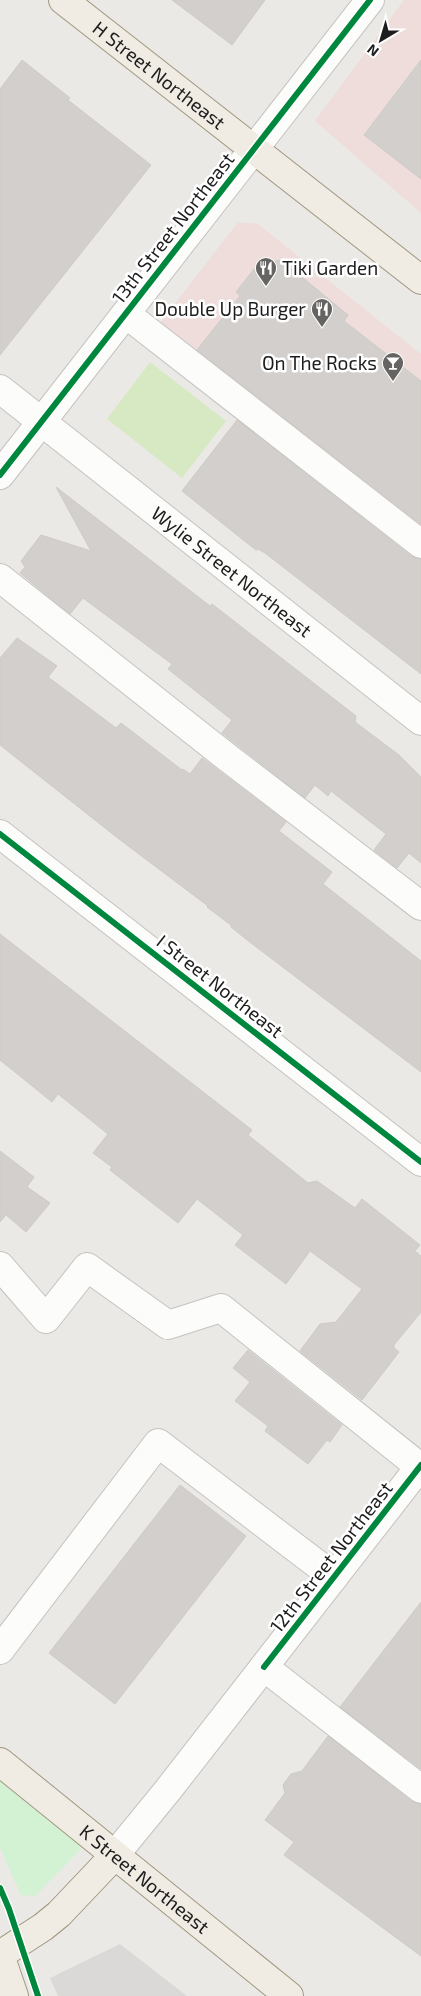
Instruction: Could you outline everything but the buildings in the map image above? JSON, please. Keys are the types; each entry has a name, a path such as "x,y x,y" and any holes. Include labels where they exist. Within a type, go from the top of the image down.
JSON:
{"main road":[{"name":"H Street Northeast","path":"64,0 421,280"},
{"name":"K Street Northeast","path":"0,1762 289,1996"},
{"name":"12th Street Northeast","path":"0,1955 43,1927 59,1914 114,1856"},
{"path":"0,1955 14,1996"}],"street":[{"name":"13th Street Northeast","path":"0,475 370,0"},
{"path":"126,314 421,544"},
{"name":"Wylie Street Northeast","path":"0,389 421,721"},
{"path":"0,578 228,758 421,906"},
{"name":"I Street Northeast","path":"0,834 421,1162"},
{"path":"0,1266 46,1319 87,1267 168,1325 221,1308 420,1466"},
{"path":"0,1650 158,1443 334,1577"},
{"name":"12th Street Northeast","path":"114,1856 168,1790 420,1466"},
{"path":"264,1667 421,1789"}],"shaded area":[{"path":"404,0 421,0 421,213 315,121"},
{"path":"238,222 258,224 421,354 421,536 157,327"},
{"path":"120,1944 187,1996 58,1996 50,1978"}],"green space":[{"path":"150,362 226,421 182,478 107,419"},
{"path":"0,1778 83,1842 82,1848 35,1896 21,1895 0,1848"}],"cycle path":[{"path":"0,475 370,0"},
{"path":"0,834 421,1162"},
{"path":"264,1667 421,1465"},
{"path":"0,1888 9,1909 38,1996"}],"place":[{"name":"Tiki Garden","path":"266,287"},
{"name":"Double Up Burger","path":"322,328"},
{"name":"On The Rocks","path":"393,382"}]}
